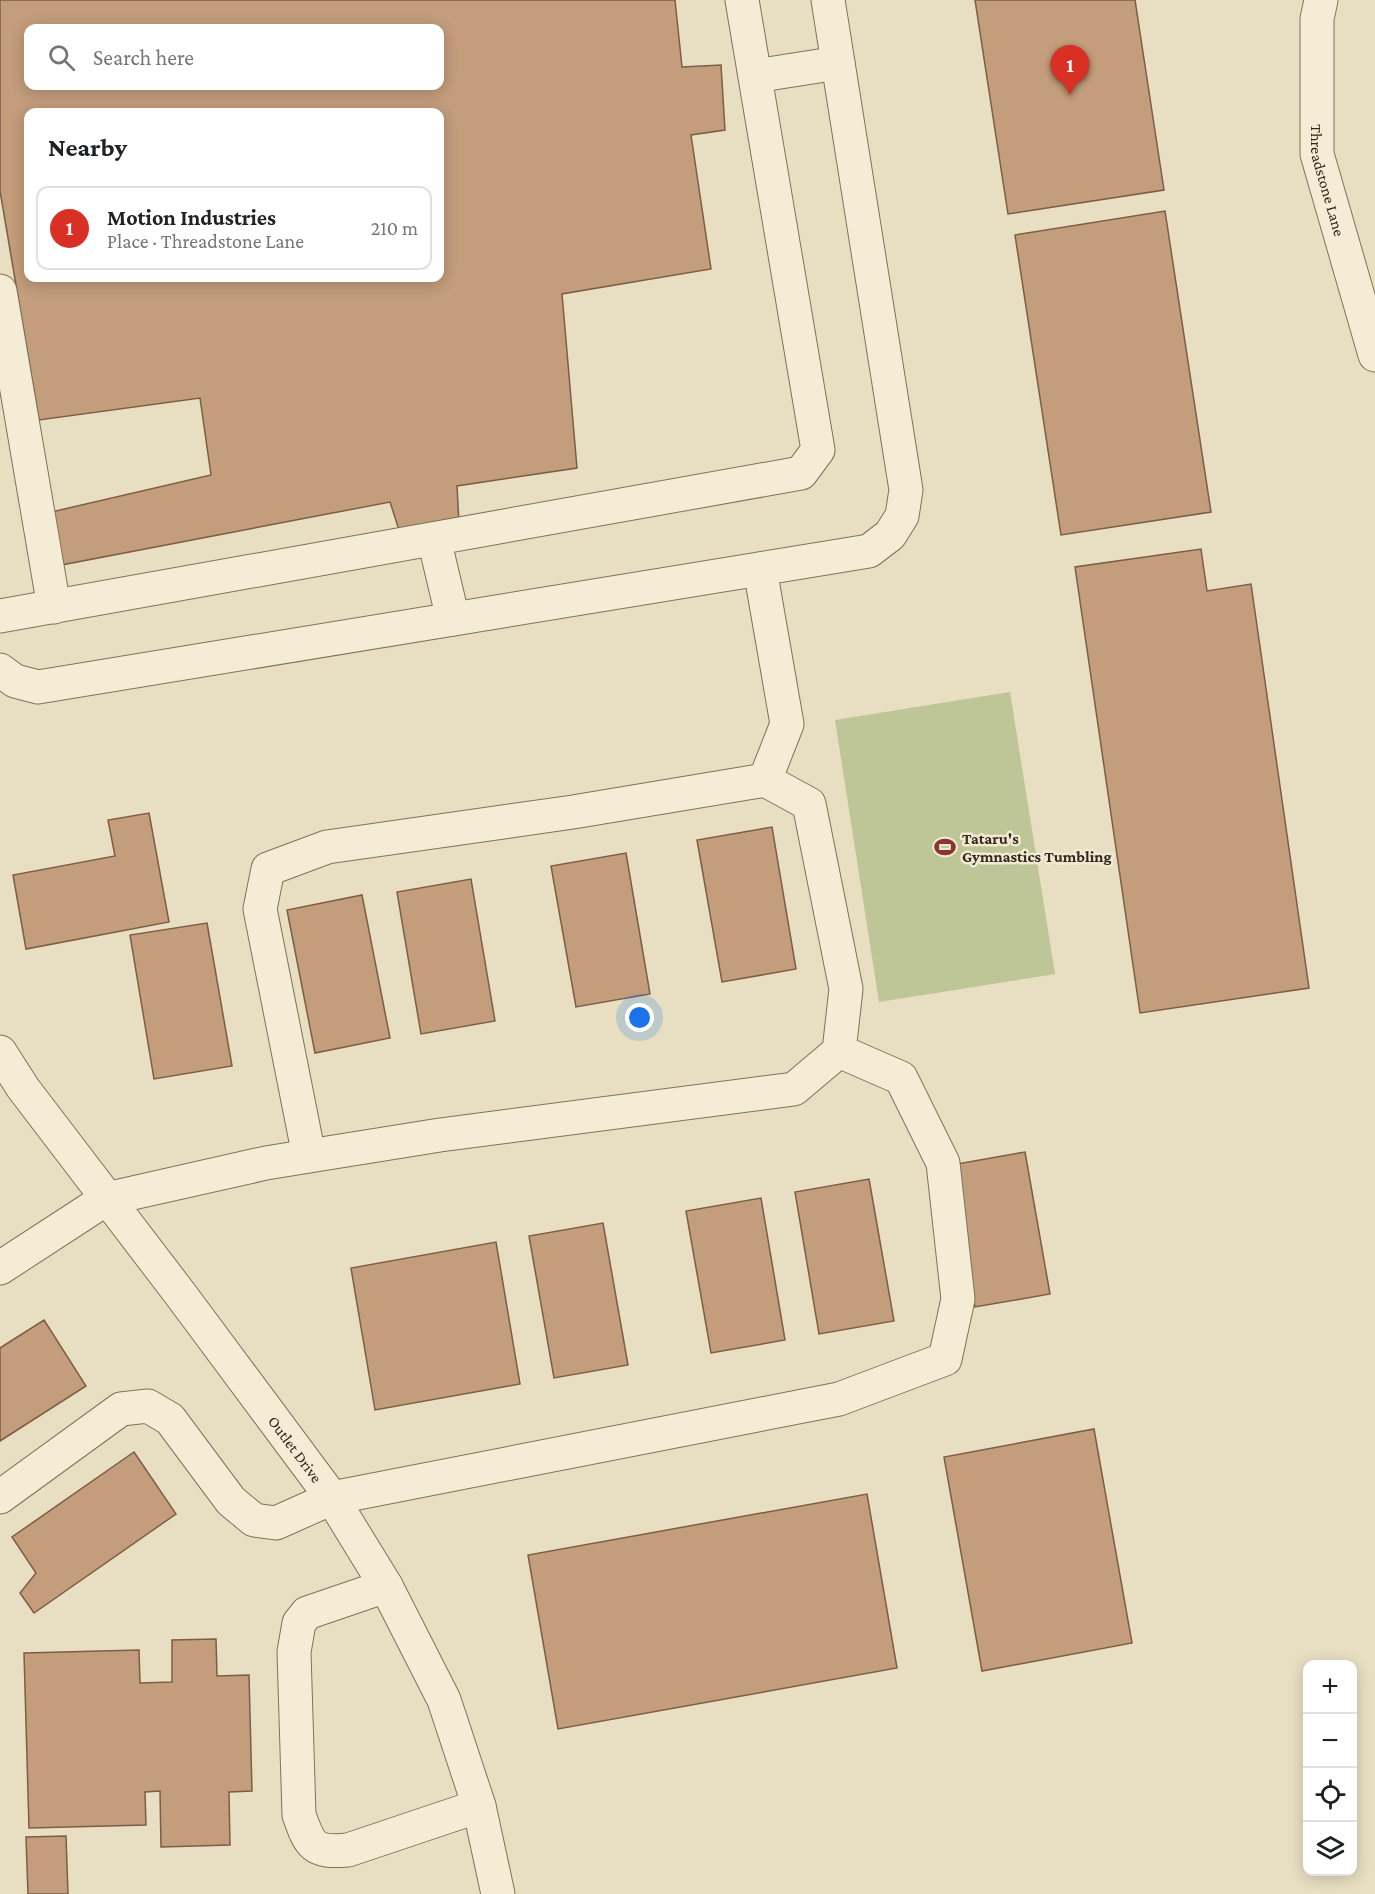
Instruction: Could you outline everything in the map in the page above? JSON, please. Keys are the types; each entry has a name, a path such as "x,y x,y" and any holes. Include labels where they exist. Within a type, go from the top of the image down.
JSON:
{"street":[{"path":"0,616 801,473 818,450 742,0"},
{"path":"0,670 15,681 38,687 868,551 890,536 902,516 906,490 828,0"},
{"name":"Threadstone Lane","path":"1321,0 1317,19 1317,154 1375,355"},
{"path":"755,76 838,63"},
{"path":"0,291 54,607"},
{"path":"434,539 453,619"},
{"path":"760,569 787,724 765,780"},
{"path":"0,1268 106,1199 266,1163 440,1135 794,1089 839,1051 846,989 809,804 765,780 573,812 327,847 268,869 260,909 309,1156"},
{"path":"0,1497 121,1408 148,1406 170,1419 231,1501 254,1520 276,1523 332,1498 839,1399 945,1359 958,1299 943,1163 901,1078 839,1051"},
{"name":"Outlet Drive","path":"0,1052 23,1088 332,1498 386,1586 444,1700 479,1806 498,1894"},
{"path":"386,1586 307,1613 299,1623 294,1652 299,1815 308,1839 316,1847 330,1852 348,1850 479,1806"}],"green space":[{"name":"Tataru's Gymnastics Tumbling","path":"1010,692 1055,974 879,1002 835,720"}],"building":[{"path":"0,0 675,0 682,67 721,65 725,130 691,135 711,269 562,294 577,468 457,486 459,523 400,533 390,502 56,566 47,513 211,475 200,398 39,420 0,191"},
{"path":"975,0 1135,0 1164,190 1008,214"},
{"path":"1165,211 1211,512 1061,535 1015,235"},
{"path":"1201,549 1207,591 1251,584 1309,988 1140,1013 1075,567"},
{"path":"149,813 169,922 26,949 13,875 115,856 108,820"},
{"path":"772,827 796,969 722,982 697,840"},
{"path":"626,853 650,994 576,1007 551,866"},
{"path":"471,879 495,1021 421,1034 397,892"},
{"path":"362,895 390,1038 315,1053 287,910"},
{"path":"207,923 232,1066 154,1079 130,935"},
{"path":"1025,1152 1050,1294 975,1307 951,1165"},
{"path":"869,1179 894,1321 819,1334 795,1192"},
{"path":"761,1198 785,1340 711,1353 686,1211"},
{"path":"603,1223 628,1365 554,1378 529,1236"},
{"path":"496,1242 520,1384 375,1410 351,1268"},
{"path":"44,1320 86,1386 0,1441 0,1348"},
{"path":"1094,1429 1132,1643 982,1671 944,1457"},
{"path":"134,1452 176,1514 34,1613 20,1593 36,1573 12,1537"},
{"path":"867,1494 897,1668 558,1729 528,1555"},
{"path":"216,1639 217,1676 249,1675 252,1791 229,1792 230,1845 161,1847 160,1791 145,1792 146,1825 29,1828 24,1653 139,1650 140,1683 172,1682 172,1640"},
{"path":"66,1836 68,1894 28,1894 26,1837"}],"place":[{"name":"Motion Industries","path":"1070,95"},
{"name":"Tataru's Gymnastics Tumbling","path":"945,847"}]}
